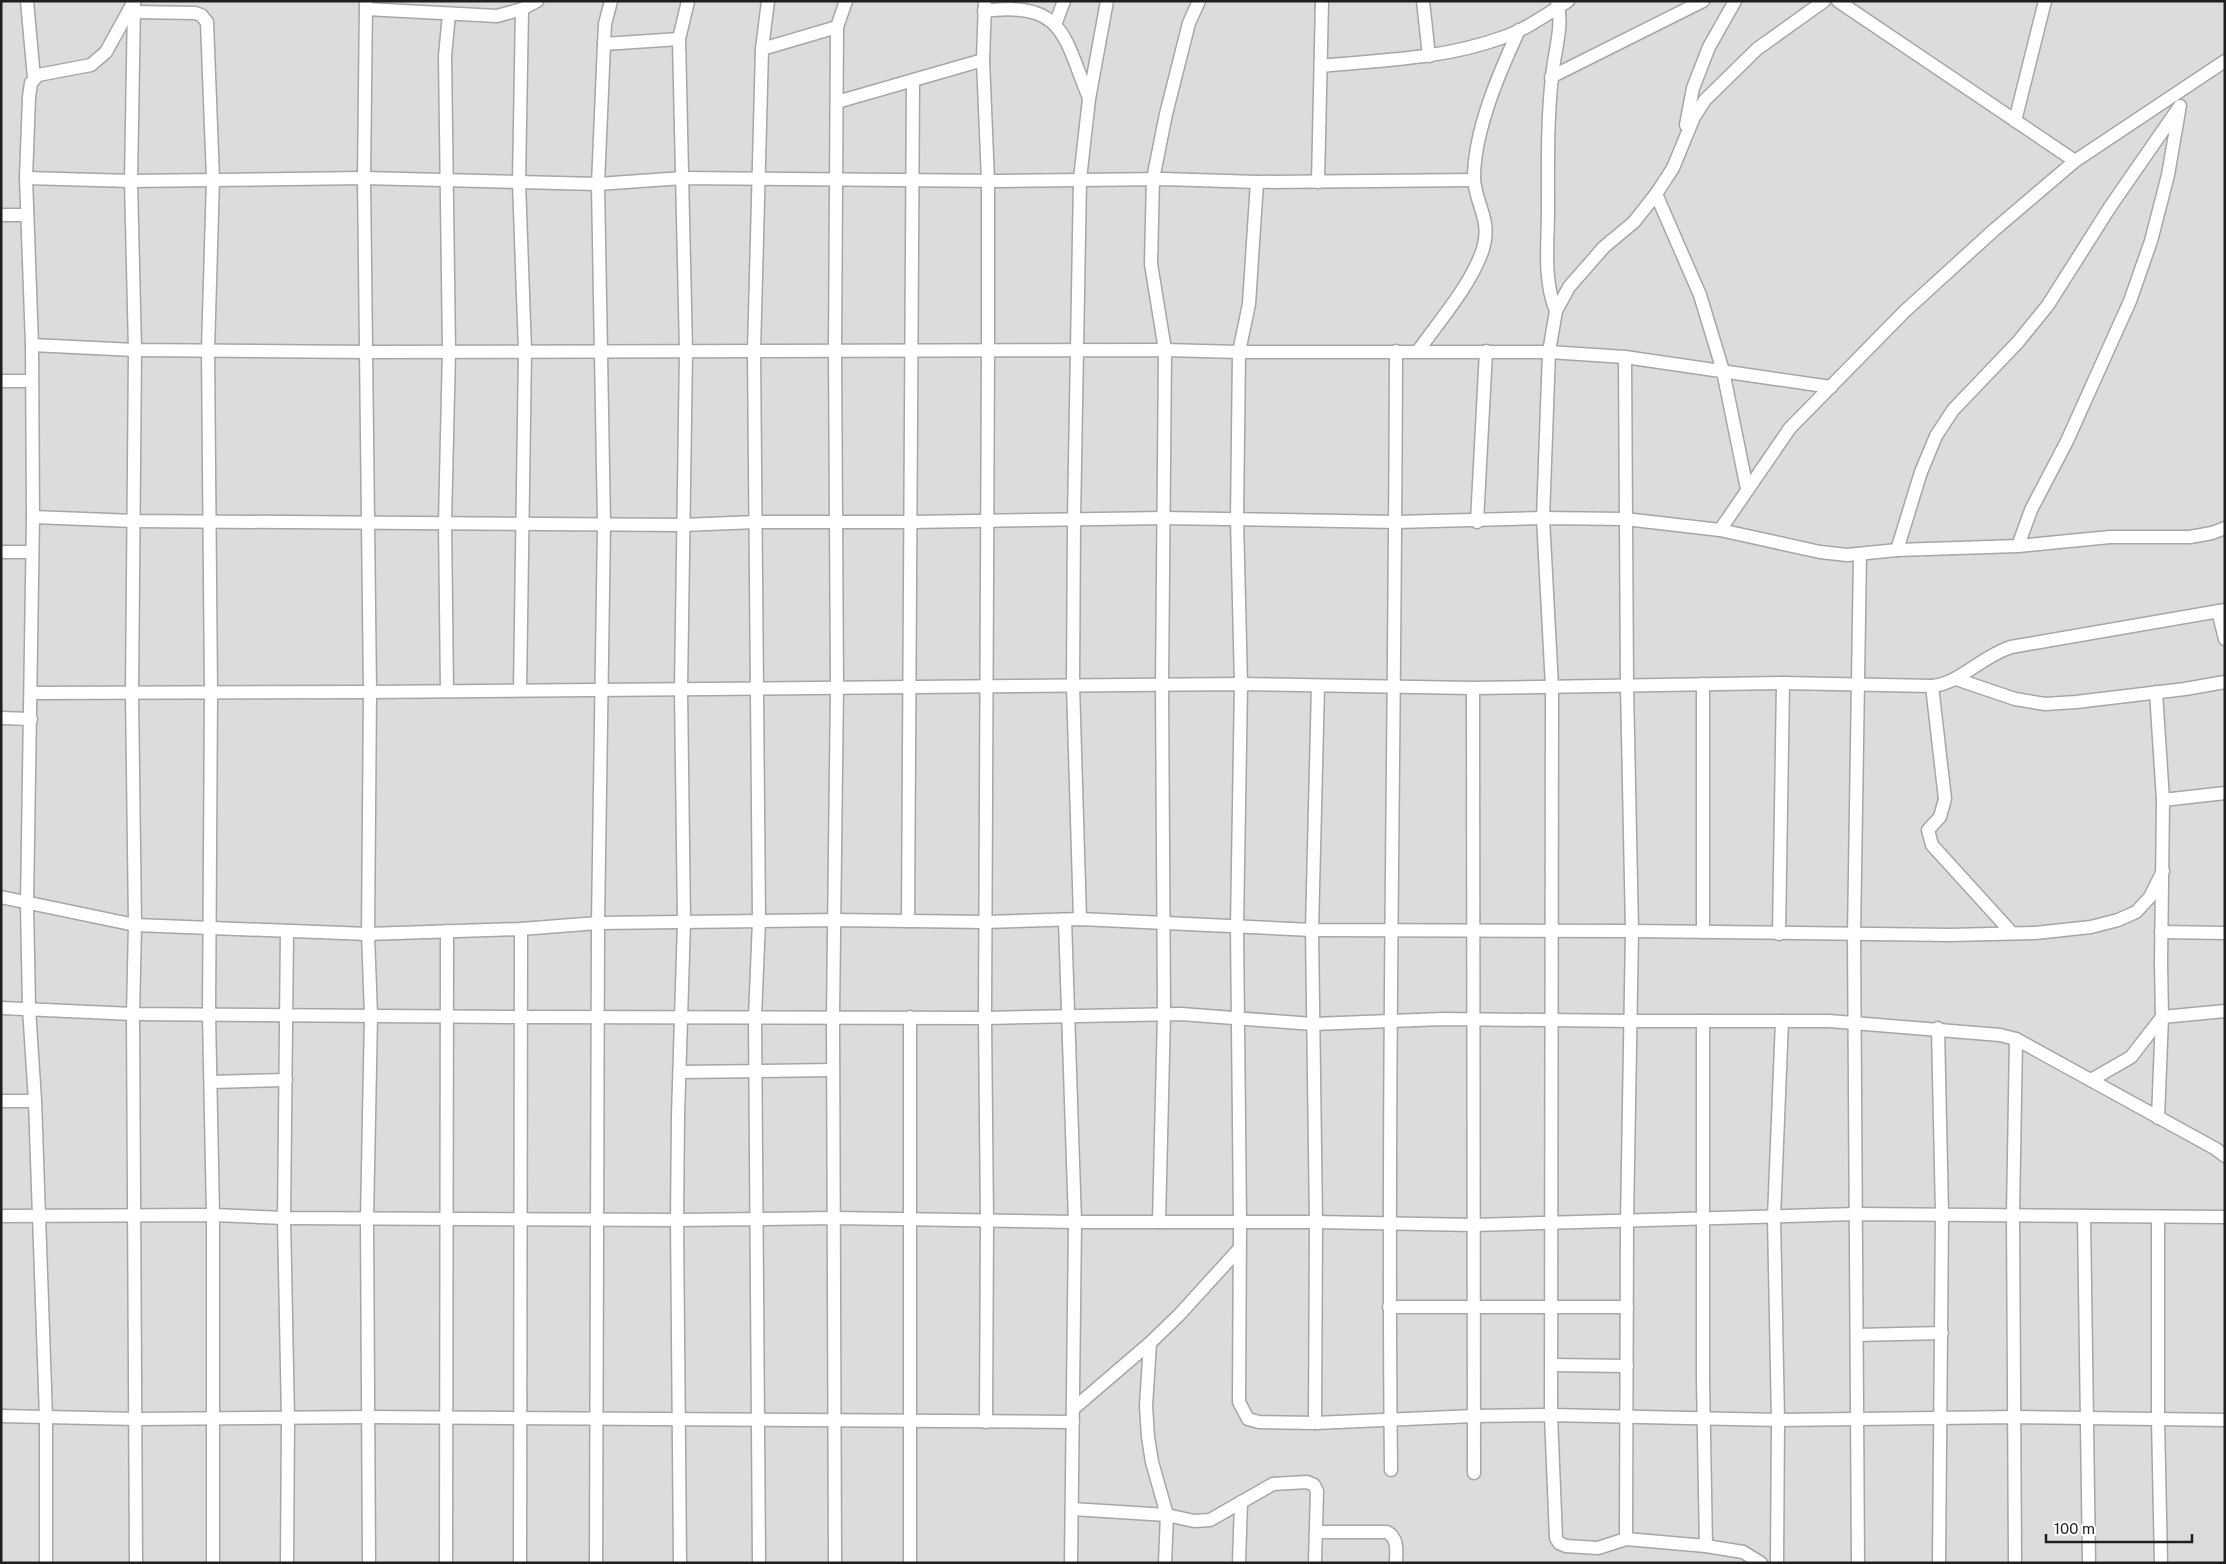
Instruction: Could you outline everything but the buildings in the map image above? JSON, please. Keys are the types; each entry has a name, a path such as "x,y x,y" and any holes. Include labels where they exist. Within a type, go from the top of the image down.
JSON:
{"street":[{"path":"27,1 34,78 31,83 29,97 26,178 32,345 33,517 27,904 29,1008 35,1101 46,1417 46,1563"},
{"path":"423,12 430,1"},
{"path":"369,1563 368,1219 371,1015 368,934 370,692 364,178 366,5 423,12 497,16 522,9 537,1"},
{"path":"596,1563 598,923 600,690 604,524 598,184 604,44 611,1"},
{"path":"680,1563 677,1220 684,922 681,690 686,351 679,40 688,1"},
{"path":"759,1563 756,1421 755,1017 759,921 754,351 757,178 762,49 768,1"},
{"path":"835,1563 833,1017 836,920 837,686 835,351 837,27 846,1"},
{"path":"1056,22 1064,1"},
{"path":"1080,919 1073,685 1080,179 1089,99 1107,1"},
{"path":"1160,1222 1164,1014 1162,686 1165,350 1150,264 1152,179 1189,23 1199,1"},
{"path":"1318,182 1322,1"},
{"path":"1423,1 1429,56"},
{"path":"1552,77 1703,1"},
{"path":"1735,1 1706,55 1693,88 1683,140 1673,168 1634,222 1604,247 1569,287 1556,311 1549,352 1543,518 1552,687 1551,1415 1556,1538 1559,1543 1566,1546 1603,1548 1626,1539 1706,1546 1743,1552 1761,1563"},
{"path":"1683,140 1705,100 1729,75 1757,49 1824,1"},
{"path":"1838,1 2075,161"},
{"path":"2014,121 2045,1"},
{"path":"1321,66 1429,56 1466,49 1503,38 1561,3"},
{"path":"1556,311 1551,298 1548,274 1548,146 1552,77 1561,3"},
{"path":"34,78 91,65 100,59 134,5"},
{"path":"134,5 195,13 202,15 207,22 213,179 208,350 211,692 209,1014 213,1215 213,1563"},
{"path":"134,5 130,181 136,350 132,693 136,1563"},
{"path":"986,1422 985,922 988,181 983,60 984,6 1026,7 1041,12 1056,22 1064,34 1089,99"},
{"path":"520,690 524,351 519,182 522,9"},
{"path":"447,690 445,522 449,350 445,56 449,14"},
{"path":"762,49 837,27"},
{"path":"1418,351 1467,282 1484,247 1486,229 1484,212 1474,180 1479,140 1496,78 1518,30"},
{"path":"604,44 679,40"},
{"path":"837,102 983,60"},
{"path":"1720,530 1790,428 1904,311 1994,230 2075,161 2225,61"},
{"path":"908,921 913,351 911,180 913,81"},
{"path":"2018,546 2031,510 2075,424 2130,301 2151,241 2165,184 2183,89"},
{"path":"1897,550 1921,472 1940,430 1953,410 2018,342 2048,305 2110,207 2180,106"},
{"path":"26,178 130,181 364,178 598,184 683,178 837,178 988,181 1152,179 1257,182 1474,180"},
{"path":"1257,182 1249,304 1239,352 1237,520 1241,684 1237,927 1240,1222 1239,1402 1248,1418 1259,1422 1315,1423 1474,1416 1551,1415 1778,1420 2015,1417 2225,1420"},
{"path":"1656,194 1700,295 1723,371 1747,489"},
{"path":"1,214 27,215"},
{"path":"32,345 136,350 366,352 449,350 1165,350 1239,352 1549,352 1626,357 1831,387"},
{"path":"1391,1470 1389,1223 1395,687 1396,351"},
{"path":"1477,522 1486,351"},
{"path":"1626,357 1626,686 1632,931 1627,1221 1626,1539"},
{"path":"1,380 32,381"},
{"path":"33,517 134,521 683,525 756,522 911,522 1164,518 1396,522 1477,522 1543,518 1625,519 1720,530 1834,554 2018,546 2110,537 2190,537 2212,533 2225,528"},
{"path":"1,552 31,552"},
{"path":"1858,1563 1854,935 1860,554"},
{"path":"31,693 681,690 837,686 1162,686 1241,684 1473,688 1783,682 1932,686 1945,685 1981,660 1995,652 2011,647 2221,611 2225,638"},
{"path":"1956,679 2015,699 2045,704 2076,702 2225,682"},
{"path":"1779,934 1783,682"},
{"path":"1703,684 1704,932"},
{"path":"1315,1423 1316,1222 1312,930 1318,686"},
{"path":"1932,686 1945,799 1940,817 1928,830 1928,837 1932,845 2012,933"},
{"path":"1473,688 1475,1018 1474,1473"},
{"path":"2156,692 2163,800 2162,1017 2158,1118"},
{"path":"1,718 31,719"},
{"path":"2163,800 2225,793"},
{"path":"1,897 134,925 368,934 521,929 598,923 836,920 985,922 1080,919 1312,930 1632,931 1854,935 2012,933 2090,927 2118,920 2136,912 2150,897 2163,871"},
{"path":"1065,920 1076,1222 1071,1563"},
{"path":"520,1563 519,1220 521,929"},
{"path":"286,931 284,1218 288,1419 287,1563"},
{"path":"446,1563 447,931"},
{"path":"2161,932 2225,933"},
{"path":"1,1008 132,1014 520,1017 985,1018 1164,1014 1313,1024 1475,1018 1703,1022 1856,1022 1938,1028 2000,1035 2016,1039 2216,1148 2225,1156"},
{"path":"2091,1080 2131,1057 2162,1017 2225,1010"},
{"path":"910,1017 910,1563"},
{"path":"1777,1563 1778,1420 1774,1217 1782,1021"},
{"path":"1703,1022 1702,1220 1706,1546"},
{"path":"1938,1028 1942,1214 1939,1563"},
{"path":"2015,1563 2013,1214 2016,1039"},
{"path":"680,1072 834,1070"},
{"path":"211,1082 286,1080"},
{"path":"1,1101 35,1101"},
{"path":"1,1216 213,1215 284,1218 519,1220 835,1218 1474,1225 1702,1220 1855,1214 2225,1217"},
{"path":"2084,1216 2089,1563"},
{"path":"2158,1217 2160,1563"},
{"path":"1,1416 136,1419 446,1417 986,1422 1073,1416 1179,1315 1240,1248"},
{"path":"1390,1307 1628,1307"},
{"path":"1857,1334 1942,1333"},
{"path":"1150,1343 1146,1406 1148,1437 1152,1462 1167,1515 1166,1563"},
{"path":"1552,1365 1627,1366"},
{"path":"1072,1509 1167,1515 1202,1522 1210,1520 1273,1484 1307,1482 1314,1485 1317,1491 1315,1563"},
{"path":"1239,1563 1241,1502"},
{"path":"1316,1532 1387,1532 1393,1536 1396,1542 1396,1563"}],"shaded area":[{"path":"1,1 2225,1 2225,1563 1,1563"}]}
